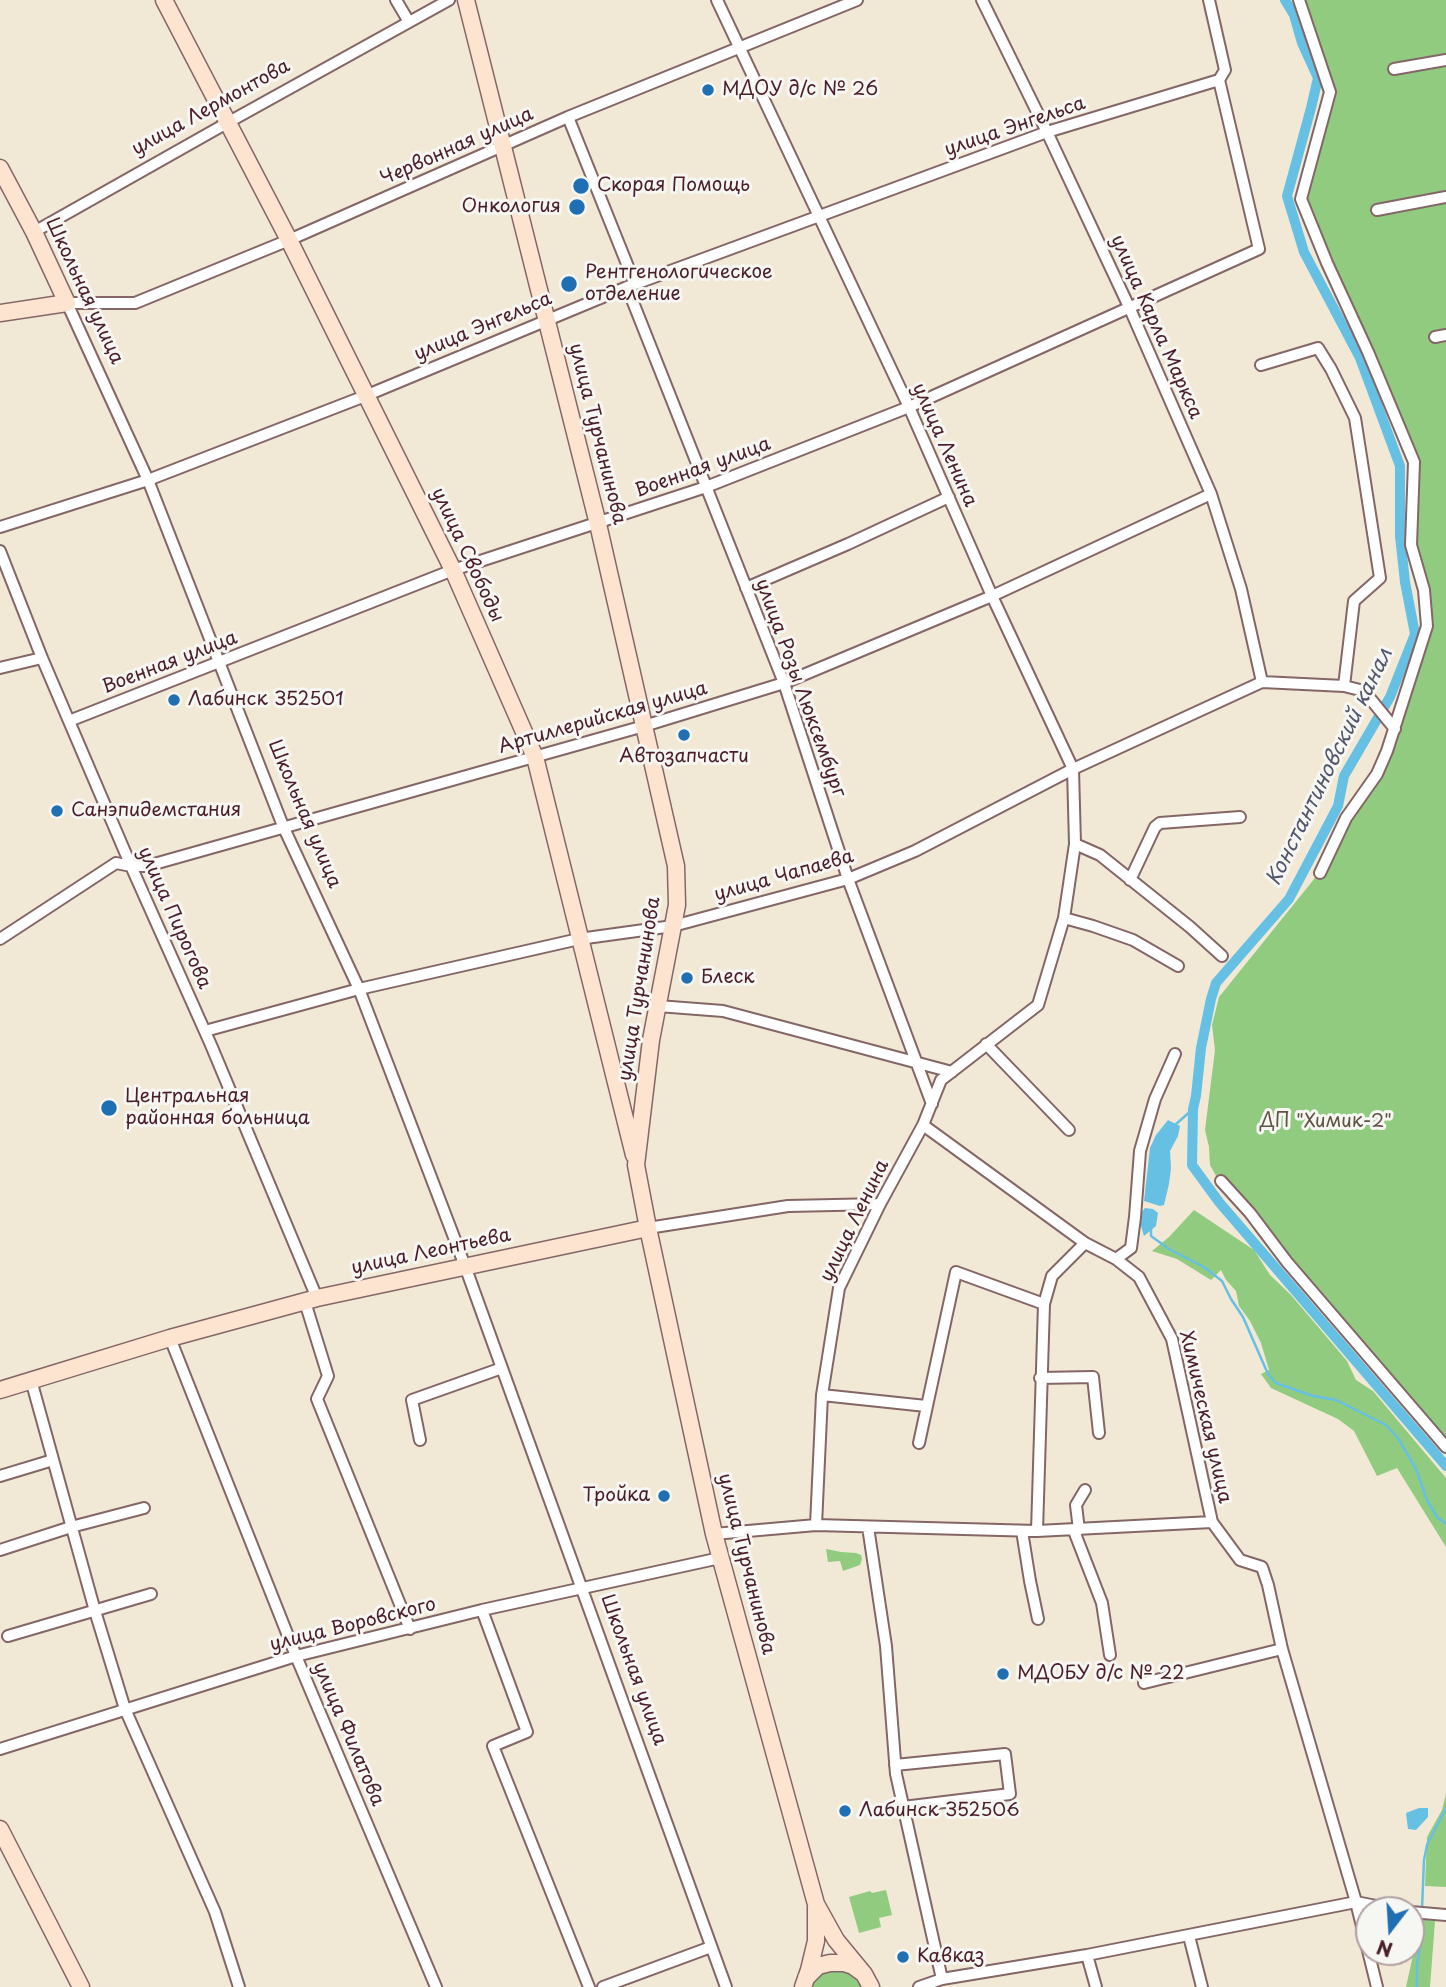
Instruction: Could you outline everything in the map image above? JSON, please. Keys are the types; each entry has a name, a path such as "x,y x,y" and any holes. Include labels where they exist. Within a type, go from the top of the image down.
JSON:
{"street":[{"name":"улица Свободы","path":"164,0 289,240 453,570 535,757 636,1165"},
{"path":"396,0 409,22"},
{"name":"улица Лермонтова","path":"34,232 449,0"},
{"name":"улица Турчанинова","path":"466,0 598,524 677,866 677,905 651,1040 636,1165 648,1228 714,1534 816,1904 836,1940 871,1983"},
{"name":"улица Ленина","path":"717,0 909,407 992,596 1073,769 1075,844 1064,918 1038,1005 941,1080 923,1125 839,1288 822,1395 816,1525"},
{"name":"Червонная улица","path":"67,303 135,303 289,240 568,117 857,0"},
{"name":"улица Карла Маркса","path":"982,0 1130,309 1211,495 1241,589 1262,682"},
{"path":"1209,0 1225,70 1219,80"},
{"path":"1299,0 1330,92 1301,199 1414,462 1411,545 1424,590 1427,626 1387,751 1377,774 1346,818 1320,873"},
{"path":"1394,69 1446,60"},
{"name":"улица Энгельса","path":"0,527 148,480 365,396 631,285 1047,132 1219,80"},
{"name":"Военная улица","path":"69,721 453,570 706,487 909,407 1259,249 1219,80"},
{"name":"улица Розы Люксембург","path":"568,117 706,487 784,682 848,879 932,1104"},
{"name":"Школьная улица","path":"0,168 34,232 148,480 283,826 359,989 465,1266 726,1987"},
{"path":"1377,210 1446,197"},
{"path":"0,313 67,303"},
{"path":"1261,365 1318,348 1332,369 1355,418 1380,578 1354,601 1344,686 1364,691 1395,729"},
{"name":"Артиллерийская улица","path":"0,939 116,863 147,866 644,726 784,682 992,596 1211,495"},
{"path":"746,588 949,497"},
{"name":"улица Пирогова","path":"0,551 42,658 205,1031 311,1300 328,1376 317,1399 410,1629"},
{"path":"0,668 42,658"},
{"name":"улица Чапаева","path":"205,1031 359,989 579,939 673,926 848,879 915,852 1073,769 1262,682 1344,686"},
{"path":"1130,880 1155,827 1160,823 1240,817"},
{"path":"1075,844 1100,855 1222,956"},
{"path":"1064,918 1133,940 1178,966"},
{"path":"658,1006 723,1011 951,1072"},
{"path":"986,1044 1069,1129"},
{"path":"1116,1259 1131,1248 1140,1151 1155,1099 1175,1054"},
{"name":"Химическая улица","path":"923,1125 1085,1243 1116,1259 1139,1278 1172,1339 1212,1522 1240,1560 1262,1567 1282,1649 1355,1899"},
{"path":"1221,1181 1446,1447"},
{"name":"улица Леонтьева","path":"0,1390 170,1338 311,1300 465,1266 648,1228 788,1206 880,1205"},
{"path":"1037,1531 1044,1304 1052,1276 1085,1243"},
{"path":"919,1443 956,1272 1044,1304"},
{"name":"улица Филатова","path":"170,1338 296,1656 436,1987"},
{"path":"420,1440 412,1400 502,1368"},
{"path":"1040,1378 1093,1377 1099,1433"},
{"path":"31,1380 125,1709 215,1912 239,1987"},
{"path":"822,1395 926,1406"},
{"path":"0,1476 53,1460"},
{"path":"1085,1490 1076,1505 1076,1530 1102,1603 1110,1655"},
{"path":"0,1550 71,1527 144,1508"},
{"path":"714,1534 816,1525 1037,1531 1212,1522"},
{"path":"868,1527 886,1649 895,1765 942,1979"},
{"path":"1022,1531 1038,1619"},
{"name":"улица Воровского","path":"0,1749 296,1656 482,1610 720,1558"},
{"path":"8,1636 151,1594"},
{"path":"482,1610 527,1732 493,1746 589,1987"},
{"path":"1144,1683 1282,1649"},
{"path":"895,1765 1005,1754 1010,1794 903,1807"},
{"path":"0,1829 81,1987"},
{"path":"919,1987 942,1979 1087,1955 1355,1902"},
{"name":"улица Турчанинова","path":"804,1983 816,1941 816,1904"},
{"path":"1425,1914 1446,1915"},
{"path":"1189,1936 1202,1987"},
{"path":"603,1987 711,1947"},
{"path":"1087,1955 1096,1987"},
{"path":"804,1983 818,1966 830,1962 853,1966 871,1983"},
{"name":"Химическая улица","path":"1372,1966 1377,1987"}],"green space":[{"name":"ДП \"Химик-2\"","path":"1297,0 1446,0 1446,1450 1219,1181 1210,1165 1205,1130 1215,1050 1212,1025 1219,997 1319,873 1375,774 1425,626 1423,591 1409,546 1412,462 1313,232 1302,178 1311,136 1326,93"},
{"path":"1194,1210 1254,1250 1270,1275 1291,1295 1347,1361 1356,1380 1373,1391 1446,1478 1446,1547 1397,1468 1377,1476 1354,1431 1338,1419 1271,1388 1261,1374 1269,1370 1261,1343 1239,1306 1236,1291 1221,1270 1211,1280 1177,1259 1152,1251"},
{"path":"826,1549 861,1555 860,1565 843,1571 840,1561 828,1562"},
{"path":"1446,1794 1446,1887 1425,1886 1427,1837 1442,1810"},
{"path":"886,1890 892,1915 879,1918 881,1927 859,1933 849,1897"},
{"path":"1425,1919 1435,1921 1430,1987 1406,1987 1411,1966 1425,1966"},
{"path":"835,1968 856,1975 863,1987 810,1987 815,1978 824,1971"}],"water":[{"path":"1168,1120 1180,1126 1170,1151 1171,1168 1164,1205 1160,1206 1144,1201 1150,1148"},
{"path":"1145,1208 1158,1213 1156,1226 1144,1236 1141,1213"},
{"path":"1428,1808 1428,1817 1416,1830 1408,1829 1406,1813"}],"waterway":[{"name":"Константиновский канал","path":"1285,0 1294,15 1302,43 1318,78 1287,196 1304,252 1360,358 1400,466 1400,536 1415,634 1390,697 1344,776 1338,806 1289,899 1216,983 1201,1048 1193,1109 1192,1165 1219,1202 1446,1466"},
{"path":"1175,1125 1193,1109"},
{"path":"1151,1229 1151,1236 1169,1249 1204,1267 1222,1281 1243,1317 1268,1374 1276,1383 1313,1396 1336,1400 1386,1425 1398,1438 1416,1469 1427,1500 1437,1517 1446,1524"},
{"path":"1423,1896 1427,1845 1446,1808"},
{"path":"1417,1966 1417,1987"}],"place":[{"name":"МДОУ д/с № 26","path":"708,90"},
{"name":"Скорая Помощь","path":"581,186"},
{"name":"Онкология","path":"577,207"},
{"name":"Рентгенологическое отделение","path":"569,284"},
{"name":"Лабинск 352501","path":"174,700"},
{"name":"Автозапчасти","path":"684,735"},
{"name":"Санэпидемстания","path":"57,811"},
{"name":"Блеск","path":"687,978"},
{"name":"Центральная районная больница","path":"109,1108"},
{"name":"Тройка","path":"664,1496"},
{"name":"МДОБУ д/с № 22","path":"1003,1674"},
{"name":"Лабинск 352506","path":"845,1811"},
{"name":"Кавказ","path":"903,1957"}]}
